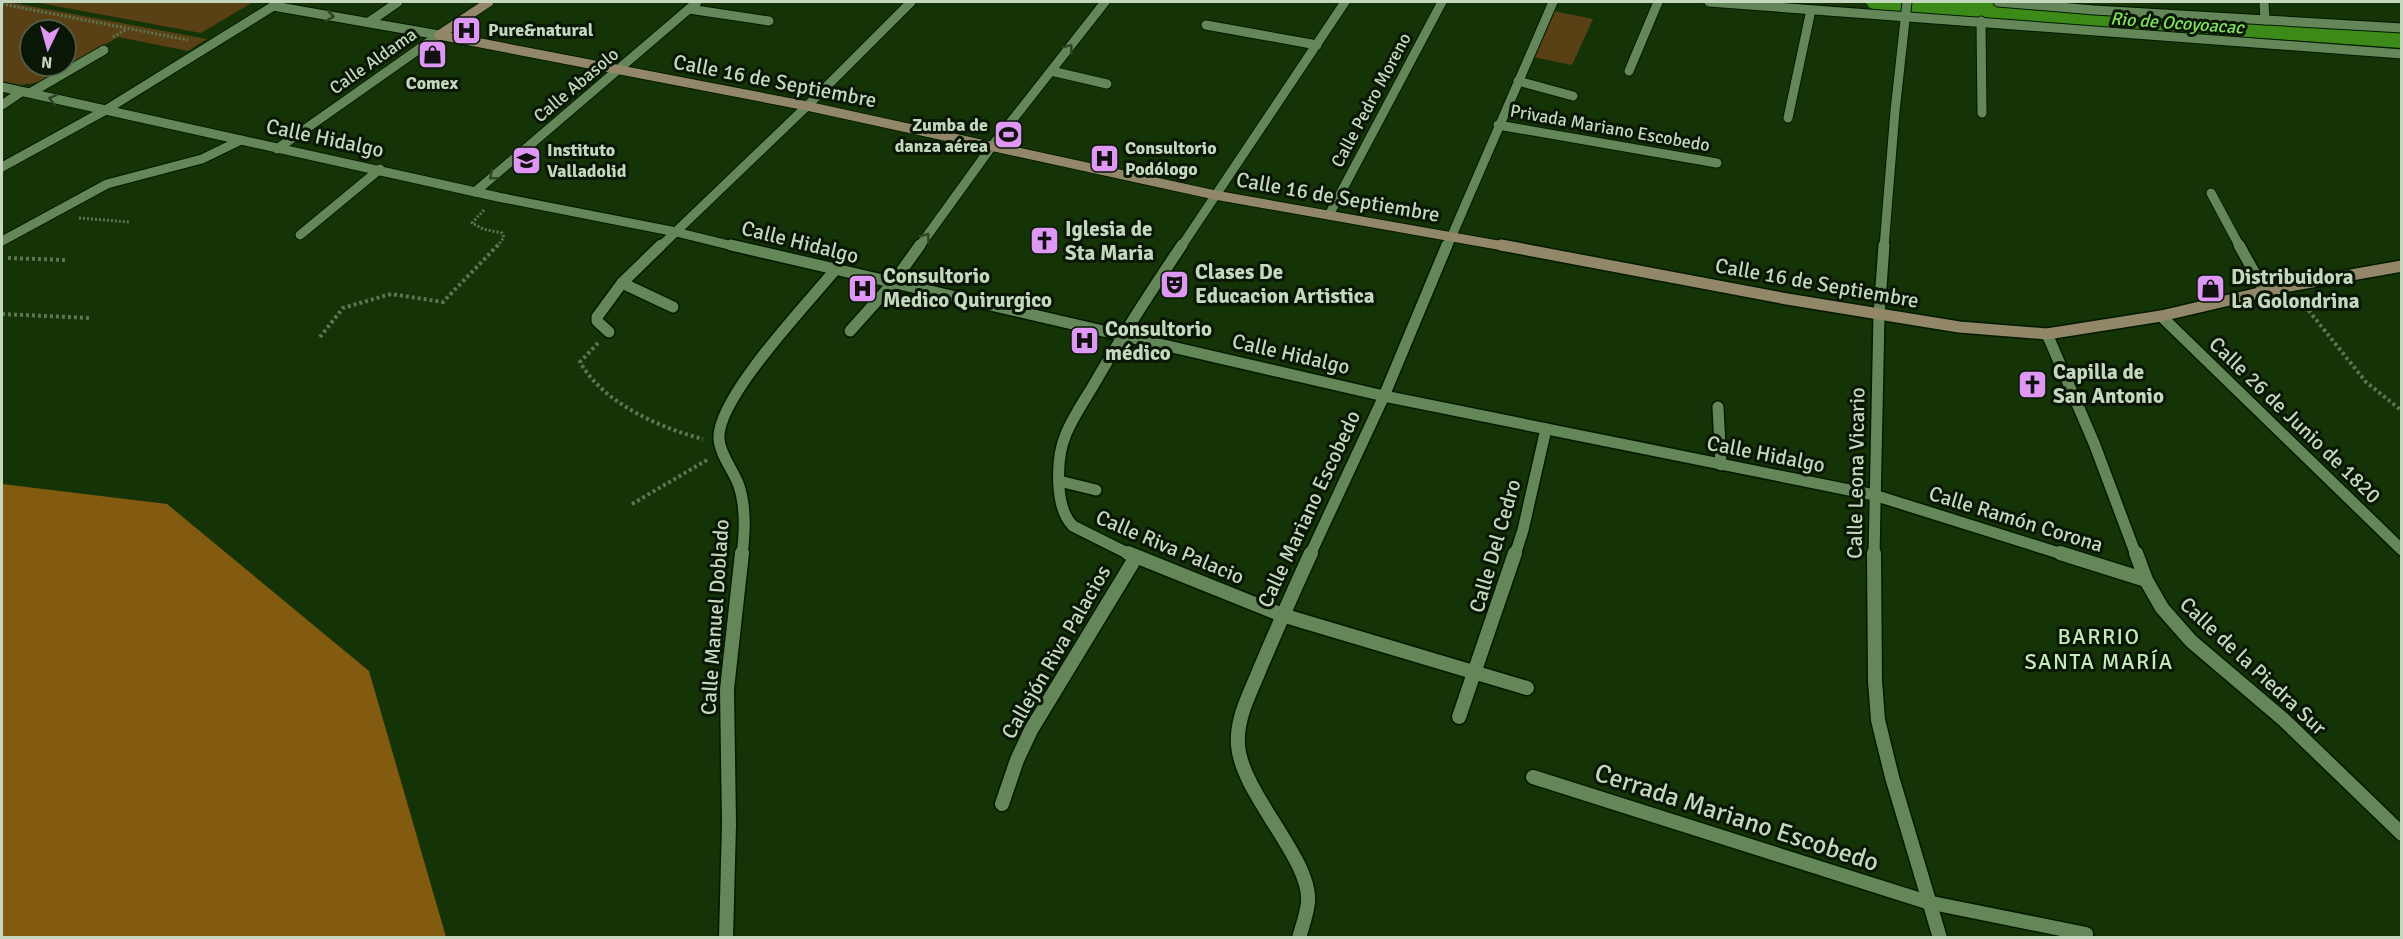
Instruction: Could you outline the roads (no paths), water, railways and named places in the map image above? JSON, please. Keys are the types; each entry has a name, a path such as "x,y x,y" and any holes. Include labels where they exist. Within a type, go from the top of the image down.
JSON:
{"main road":[{"name":"Calle Aldama","path":"439,35 489,2"},
{"name":"Calle 16 de Septiembre","path":"439,35 807,106 1215,195 1879,315 1959,327 2046,334 2161,316 2289,286 2399,269"}],"street":[{"path":"369,22 398,2"},
{"name":"Calle Abasolo","path":"475,192 698,2"},
{"path":"609,332 597,321 597,317 622,283 807,106 911,2"},
{"path":"850,332 892,284 992,146 1105,2"},
{"name":"Calle Riva Palacio","path":"1346,2 1123,334 1060,444 1059,481 1063,509 1069,522 1136,557 1282,615 1527,688"},
{"name":"Calle Pedro Moreno","path":"1329,215 1442,2"},
{"name":"Calle Mariano Escobedo","path":"1299,938 1308,902 1307,891 1299,868 1260,800 1241,759 1238,745 1239,722 1282,615 1384,396 1498,125 1553,2"},
{"path":"1629,71 1658,2"},
{"path":"1709,2 1906,14 2402,54"},
{"name":"Calle Leona Vicario","path":"1907,2 1895,111 1879,315 1874,495 1875,681 1878,720 1927,902 1940,938"},
{"path":"1998,2 2402,28"},
{"path":"2264,2 2265,20"},
{"path":"2,166 104,111 276,4"},
{"name":"Calle 16 de Septiembre","path":"276,4 439,35"},
{"path":"689,9 769,21"},
{"path":"1788,118 1811,10"},
{"path":"1981,21 1982,113"},
{"path":"1206,25 1317,45"},
{"name":"Calle Aldama","path":"277,149 439,35"},
{"path":"2,105 104,50"},
{"path":"1051,71 1107,84"},
{"path":"1518,81 1573,96"},
{"name":"Calle Hidalgo","path":"2,87 498,197 676,232 892,284 1123,334 1384,396 1874,495"},
{"name":"Privada Mariano Escobedo","path":"1498,125 1717,163"},
{"path":"2,241 107,184 202,159 241,140"},
{"path":"300,235 380,169"},
{"path":"2211,193 2265,292"},
{"name":"Calle Manuel Doblado","path":"726,938 729,824 726,689 745,530 739,487 721,446 719,430 728,407 752,371 835,270"},
{"path":"622,283 673,307"},
{"name":"Calle 26 de Junio de 1820","path":"2161,316 2402,550"},
{"name":"Calle de la Piedra Sur","path":"2046,334 2094,443 2146,580 2162,608 2191,641 2284,720 2402,834"},
{"path":"1718,407 1722,465"},
{"name":"Calle Del Cedro","path":"1459,717 1523,530 1546,429"},
{"path":"1059,481 1096,490"},
{"name":"Calle Ramón Corona","path":"1874,495 2146,580"},
{"name":"Callejón Riva Palacios","path":"1002,804 1017,760 1031,730 1136,557"},
{"name":"Cerrada Mariano Escobedo","path":"1533,777 1927,902 2086,934"}],"waterway":[{"name":"Rio de Ocoyoacac","path":"1880,2 2402,39"}],"place":[{"name":"Pure&natural","path":"467,30"},
{"name":"Comex","path":"432,54"},
{"name":"Zumba de danza aérea","path":"1009,135"},
{"name":"Consultorio Podólogo","path":"1104,158"},
{"name":"Instituto Valladolid","path":"526,160"},
{"name":"Iglesia de Sta Maria","path":"1044,241"},
{"name":"Clases De Educacion Artistica","path":"1174,284"},
{"name":"Consultorio Medico Quirurgico","path":"862,288"},
{"name":"Distribuidora La Golondrina","path":"2210,289"},
{"name":"Consultorio médico","path":"1084,341"},
{"name":"Capilla de San Antonio","path":"2032,384"}],"district":[{"name":"BARRIO SANTA MARÍA","path":"2099,648"}]}
